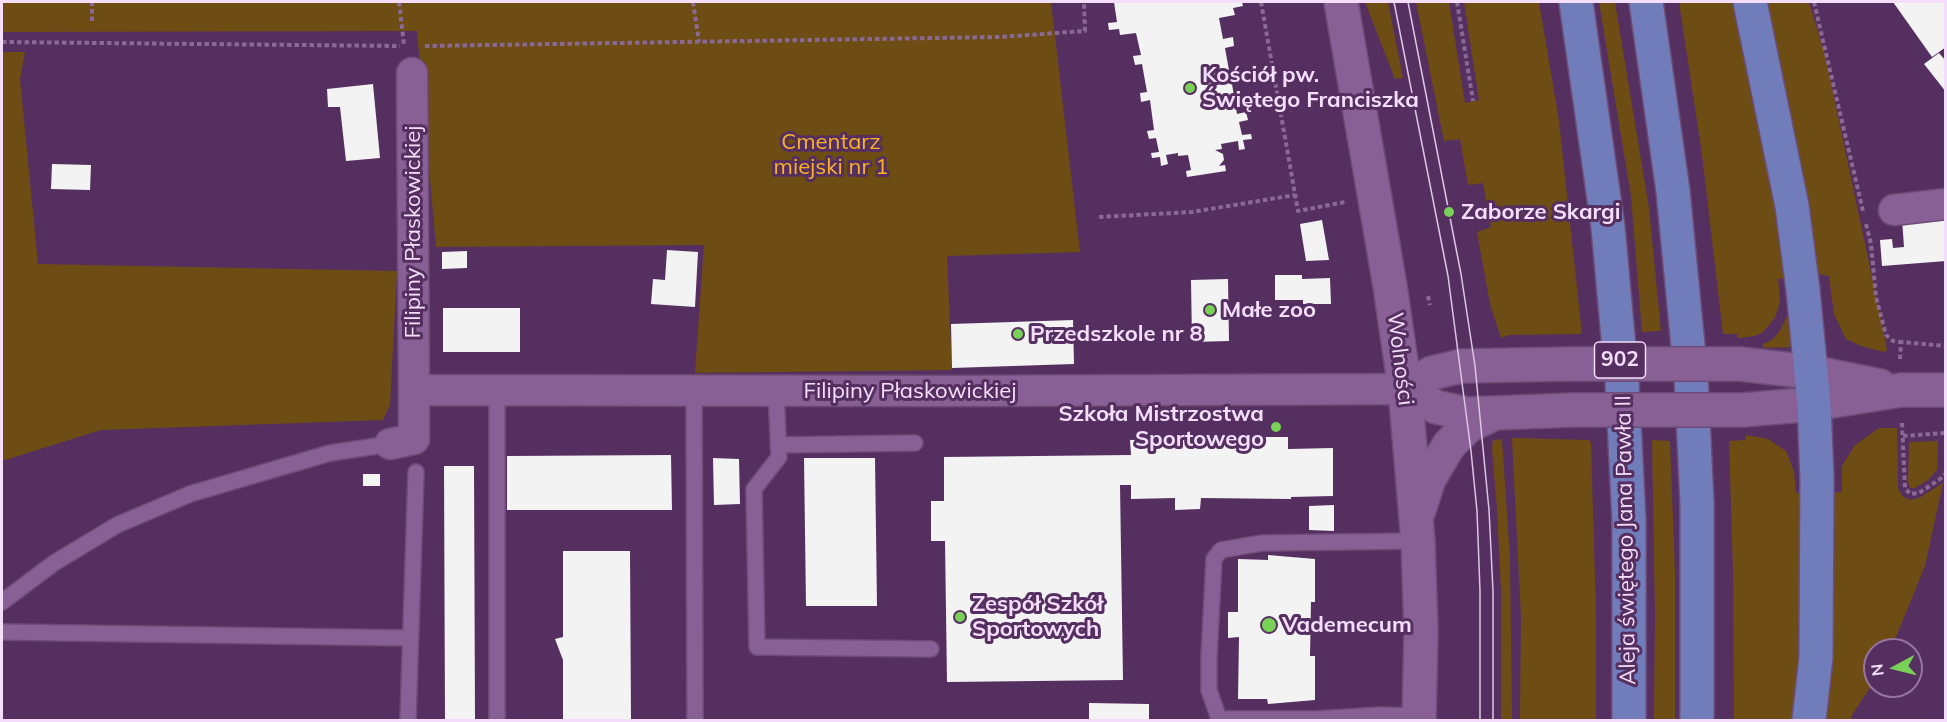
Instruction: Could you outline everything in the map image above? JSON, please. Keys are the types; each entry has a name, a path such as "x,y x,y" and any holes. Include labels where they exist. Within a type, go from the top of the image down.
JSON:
{"main road":[{"name":"Aleja świętego Jana Pawła II","path":"1576,2 1608,226 1622,381 1629,521 1629,720"},
{"path":"1646,2 1673,191 1691,377 1697,503 1697,720"},
{"path":"1750,2 1792,206 1814,404 1817,479 1816,657 1809,720"}],"street":[{"name":"Wolności","path":"1341,2 1395,313 1405,389 1417,530 1421,632 1419,718"},
{"name":"Filipiny Płaskowickiej","path":"390,444 414,439 414,59"},
{"path":"1894,210 1946,204"},
{"path":"1395,313 1410,336 1432,354 1461,366"},
{"path":"1900,375 1814,404 1743,410 1499,411 1467,414 1437,407 1405,389 1432,373 1461,366 1740,364 1811,372 1900,375 1946,390"},
{"name":"Filipiny Płaskowickiej","path":"414,390 496,392 1405,389"},
{"path":"1417,530 1429,479 1449,445 1468,426 1499,411"}],"lane":[{"path":"694,391 695,720"},
{"path":"776,391 779,457 754,489 757,647 931,650"},
{"path":"496,392 497,720"},
{"path":"778,445 915,443"},
{"path":"2,602 54,562 117,525 190,494 330,453 390,444"},
{"path":"408,720 416,472"},
{"path":"1417,530 1262,543 1221,550 1214,559 1209,690 1218,719 1317,720 1380,715 1419,718"},
{"path":"2,632 411,638"}],"path":[{"path":"92,2 92,21"},
{"path":"2,42 404,46 399,2"},
{"path":"693,2 699,42"},
{"path":"414,59 699,42 1000,37 1085,31 1084,2"},
{"path":"1261,2 1298,210 1338,203"},
{"path":"1457,2 1473,101"},
{"path":"1814,2 1871,244 1879,306 1886,335 1893,341 1946,346"},
{"path":"1099,217 1192,212 1295,195"},
{"path":"1428,296 1430,305"},
{"path":"1900,375 1901,342"},
{"path":"1902,423 1905,488 1910,494 1919,493 1946,473"},
{"path":"1903,436 1945,435"}],"green space":[{"name":"Cmentarz miejski nr 1","path":"2,2 1051,2 1080,252 947,256 952,370 695,373 704,245 436,247 417,31 2,32"},
{"path":"1365,2 1388,2 1403,78 1395,79"},
{"path":"1416,2 1449,2 1465,103 1479,100 1464,2 1539,2 1559,121 1582,334 1509,335 1501,338 1490,304 1477,232 1491,227 1483,183 1468,185 1460,139 1444,141"},
{"path":"1599,2 1615,2 1649,208 1661,331 1642,332 1631,196"},
{"path":"1679,2 1732,2 1775,200 1787,278 1778,279 1780,300 1774,319 1763,332 1755,336 1738,338 1737,334 1723,334 1702,154"},
{"path":"1765,2 1809,2 1825,55 1884,334 1887,350 1884,352 1846,339 1834,314 1829,276 1817,274"},
{"path":"2,52 25,52 20,79 38,264 397,271 390,405 383,420 101,430 2,461"},
{"path":"1791,307 1795,347 1763,348 1763,344 1772,340 1780,331"},
{"path":"1879,428 1897,428 1898,488 1903,497 1911,500 1919,498 1943,483 1925,566 1896,638 1863,638 1863,698 1851,720 1825,720 1830,493 1842,492 1842,466 1855,445"},
{"path":"1746,435 1768,439 1786,451 1794,471 1796,493 1803,493 1804,572 1797,720 1734,720 1729,441 1745,440"},
{"path":"1512,438 1589,440 1591,443 1596,615 1596,720 1520,720 1521,617"},
{"path":"1502,439 1510,558 1512,720 1501,720 1501,590 1492,449 1493,440"},
{"path":"1652,440 1670,441 1675,572 1675,720 1654,720"},
{"path":"1938,441 1937,470 1928,480 1915,488 1910,488 1908,482 1909,442"}],"building":[{"name":"Kościół pw. Świętego Franciszka","path":"1114,2 1242,2 1243,6 1233,8 1235,15 1219,18 1223,39 1233,37 1234,46 1225,48 1230,76 1239,74 1241,82 1232,84 1237,114 1246,112 1248,120 1239,122 1242,135 1251,134 1252,139 1243,140 1245,149 1239,150 1238,141 1221,144 1222,149 1215,150 1223,154 1224,160 1219,166 1225,165 1226,171 1187,177 1186,171 1191,170 1188,155 1178,156 1178,153 1166,155 1168,164 1161,166 1160,157 1152,158 1151,153 1159,152 1156,138 1149,139 1147,131 1154,130 1150,100 1141,102 1140,93 1147,92 1142,64 1135,65 1133,56 1141,55 1136,33 1120,35 1119,29 1109,30 1108,23 1117,22"},
{"path":"1893,2 1946,2 1946,47 1932,57"},
{"path":"1939,53 1946,61 1946,92 1924,64"},
{"path":"373,84 380,158 346,161 340,107 328,107 327,89"},
{"path":"52,164 91,165 90,190 51,189"},
{"path":"1946,216 1946,261 1882,266 1880,240 1892,239 1893,248 1904,247 1902,219"},
{"path":"1322,220 1329,260 1306,261 1300,224"},
{"path":"667,250 698,252 695,307 651,304 653,279 665,280"},
{"path":"467,251 467,268 442,269 442,252"},
{"path":"1275,275 1302,275 1302,279 1330,278 1331,304 1303,304 1303,300 1275,300"},
{"name":"Małe zoo","path":"1228,279 1229,341 1192,342 1191,280"},
{"path":"443,308 520,308 520,352 443,352"},
{"path":"1073,320 1074,364 952,368 951,324"},
{"path":"1288,437 1288,449 1333,448 1333,496 1291,497 1291,499 1201,498 1200,509 1175,510 1175,498 1131,499 1131,485 1120,485 1123,680 947,682 945,541 931,541 931,501 944,501 944,457 1131,455 1130,440"},
{"path":"671,455 672,510 507,510 507,456"},
{"path":"713,458 739,459 740,504 714,505"},
{"path":"804,458 875,458 877,606 806,606"},
{"path":"444,466 474,466 475,720 445,720"},
{"path":"363,474 380,474 380,486 363,486"},
{"path":"1334,505 1334,531 1309,530 1309,506"},
{"path":"563,551 630,551 631,720 563,720 563,660 555,639 563,637"},
{"name":"Vademecum","path":"1268,555 1315,559 1315,602 1311,602 1310,656 1315,656 1315,700 1268,704 1267,699 1238,699 1239,637 1228,638 1228,612 1238,612 1238,559 1268,560"},
{"path":"1089,703 1149,704 1149,720 1089,720"}],"tram line":[{"path":"1394,2 1448,276 1471,451 1477,511 1480,591 1480,720"},
{"path":"1408,2 1461,274 1475,366 1489,510 1493,591 1493,720"}],"place":[{"name":"Kościół pw. Świętego Franciszka","path":"1190,88"},
{"name":"Zaborze Skargi","path":"1449,212"},
{"name":"Małe zoo","path":"1210,310"},
{"name":"Przedszkole nr 8","path":"1018,334"},
{"name":"Szkoła Mistrzostwa Sportowego","path":"1276,427"},
{"name":"Zespół Szkół Sportowych","path":"960,617"},
{"name":"Vademecum","path":"1269,625"}]}
